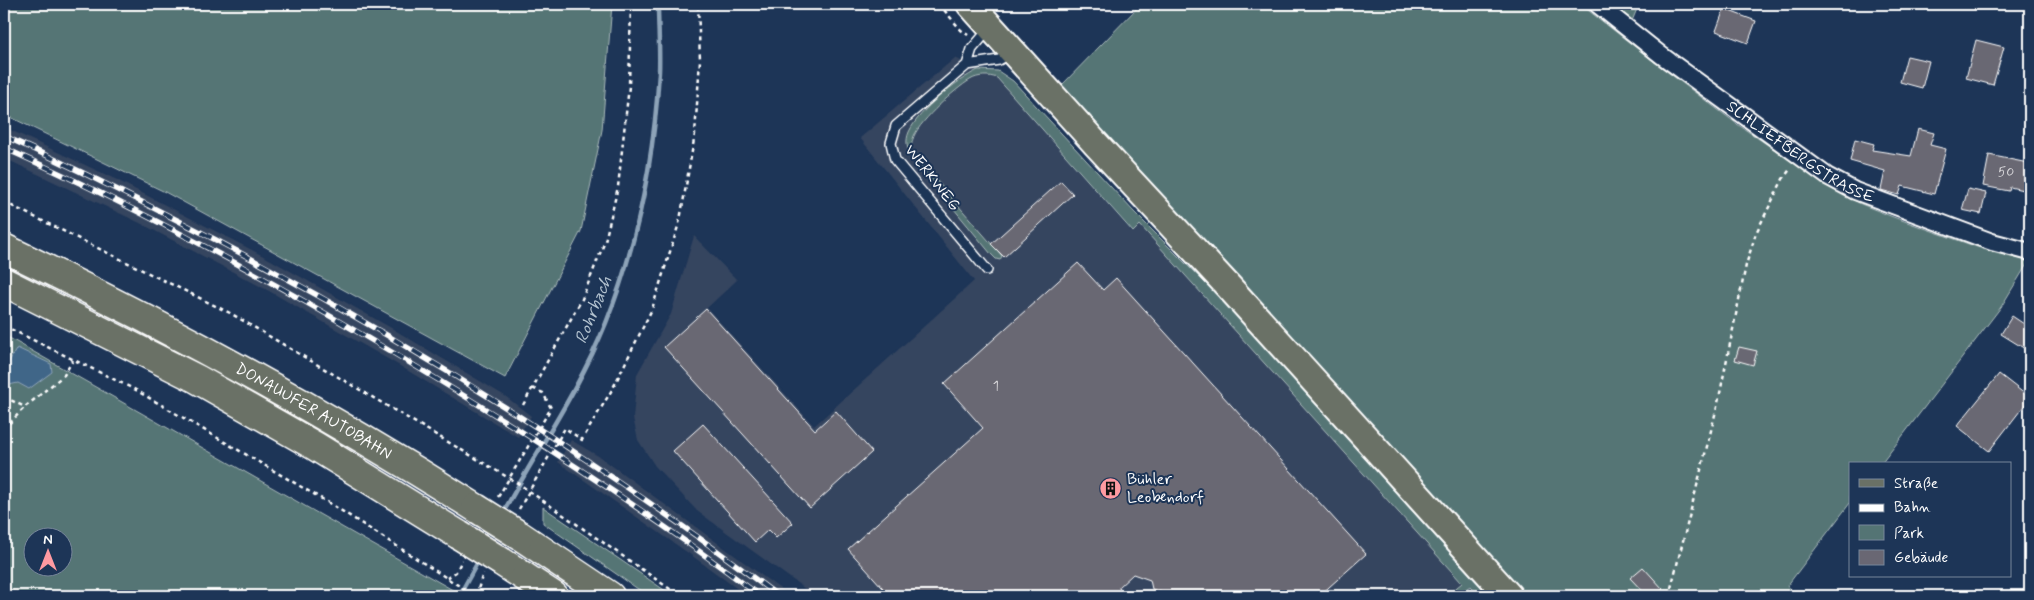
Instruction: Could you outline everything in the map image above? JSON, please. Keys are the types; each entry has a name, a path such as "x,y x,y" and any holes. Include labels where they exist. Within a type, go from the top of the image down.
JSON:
{"highway":[{"name":"DONAUUFER AUTOBAHN","path":"4,248 211,352 368,441 519,535 610,596"},
{"name":"DONAUUFER AUTOBAHN","path":"4,282 197,379 315,446 554,596"}],"main road":[{"path":"970,4 1509,596"}],"street":[{"name":"SCHLIEFBERGSTRASSE","path":"1597,4 1660,54 1827,176 1855,191 1992,242 2030,252"}],"lane":[{"path":"991,27 972,49 967,66 999,60 1012,52"},
{"name":"WERKWEG","path":"967,66 901,120 892,134 890,143 895,160 987,270"}],"path":[{"path":"523,405 582,299 605,241 618,187 628,86 631,4"},
{"path":"529,491 565,428 582,440 613,388 652,309 680,220 695,134 700,60 698,4"},
{"path":"1669,596 1718,403 1746,265 1756,233 1783,179 1799,157"},
{"path":"4,202 230,313 529,491 680,596"},
{"path":"4,326 134,389 318,496 475,596"},
{"path":"4,429 25,407 64,375 73,360"},
{"path":"508,478 551,408 542,393 532,388"},
{"path":"4,397 25,407"}],"shaded area":[{"path":"955,58 997,78 1132,232 1140,225 1463,583 1470,586 1480,596 815,596 697,511 655,466 638,440 633,418 637,374 671,314 694,236 737,280 707,308 814,426 974,281 860,138"},
{"path":"4,127 115,179 269,259 393,329 505,396 531,416 518,437 400,366 269,291 140,223 4,158"},
{"path":"17,348 51,364 52,372 29,389 18,383 4,386 4,370"},
{"path":"571,440 600,457 790,596 747,596 558,462"}],"green space":[{"path":"4,4 612,4 602,130 581,231 505,378 165,192 4,114"},
{"path":"1141,4 1580,4 1737,124 1831,188 1861,204 1893,217 1977,247 2029,261 2001,307 1883,462 1849,462 1849,504 1787,586 1795,596 1522,596 1061,86"},
{"path":"1603,4 1639,4 1630,26"},
{"path":"978,70 998,71 1013,81 1134,212 1221,299 1489,596 1480,596 1470,586 1456,596 1446,596 1462,583 1140,225 1133,232 997,78 984,76 973,78 964,84 931,114 914,136 911,151 1002,256 1000,260 991,254 912,158 907,142 909,132 921,114 939,96"},
{"path":"4,335 463,596 4,596"},
{"path":"543,507 673,596 648,596 543,523"}],"building":[{"path":"1724,9 1756,21 1748,43 1716,31"},
{"path":"1976,40 2004,47 1993,85 1966,78"},
{"path":"1907,56 1929,61 1922,88 1900,82"},
{"path":"1918,129 1934,133 1930,145 1946,149 1934,194 1902,186 1899,195 1881,190 1885,171 1850,161 1855,139 1874,144 1872,150 1911,156"},
{"path":"1989,155 2028,163 2023,190 2010,187 2009,191 1983,186"},
{"path":"1061,181 1073,194 1004,257 991,244"},
{"path":"1968,189 1986,193 1981,214 1962,210"},
{"name":"Bühler Leobendorf","path":"1078,263 1103,290 1116,278 1366,554 1319,596 1162,596 1161,592 1152,589 1150,580 1133,574 1119,587 1121,596 890,596 848,549 983,428 944,384"},
{"path":"706,309 815,430 836,411 872,452 810,508 664,347"},
{"path":"2012,316 2030,328 2030,352 2001,334"},
{"path":"1739,347 1757,351 1753,365 1735,360"},
{"path":"1999,374 2030,398 1989,451 1957,426"},
{"path":"703,424 793,523 776,538 768,530 755,542 673,451"},
{"path":"1643,567 1663,589 1655,596 1647,596 1630,578"}],"waterway":[{"name":"Rohrbach","path":"503,513 557,420 595,348 606,323 627,262 643,200 657,104 659,72 658,4"},
{"name":"Rohrbach","path":"459,596 480,558"}],"railway":[{"path":"4,136 84,173 216,240 434,363 643,498 778,596"},
{"path":"4,148 95,190 185,236 412,364 614,492 760,596"}],"place":[{"name":"Bühler Leobendorf","path":"1111,488"}]}
